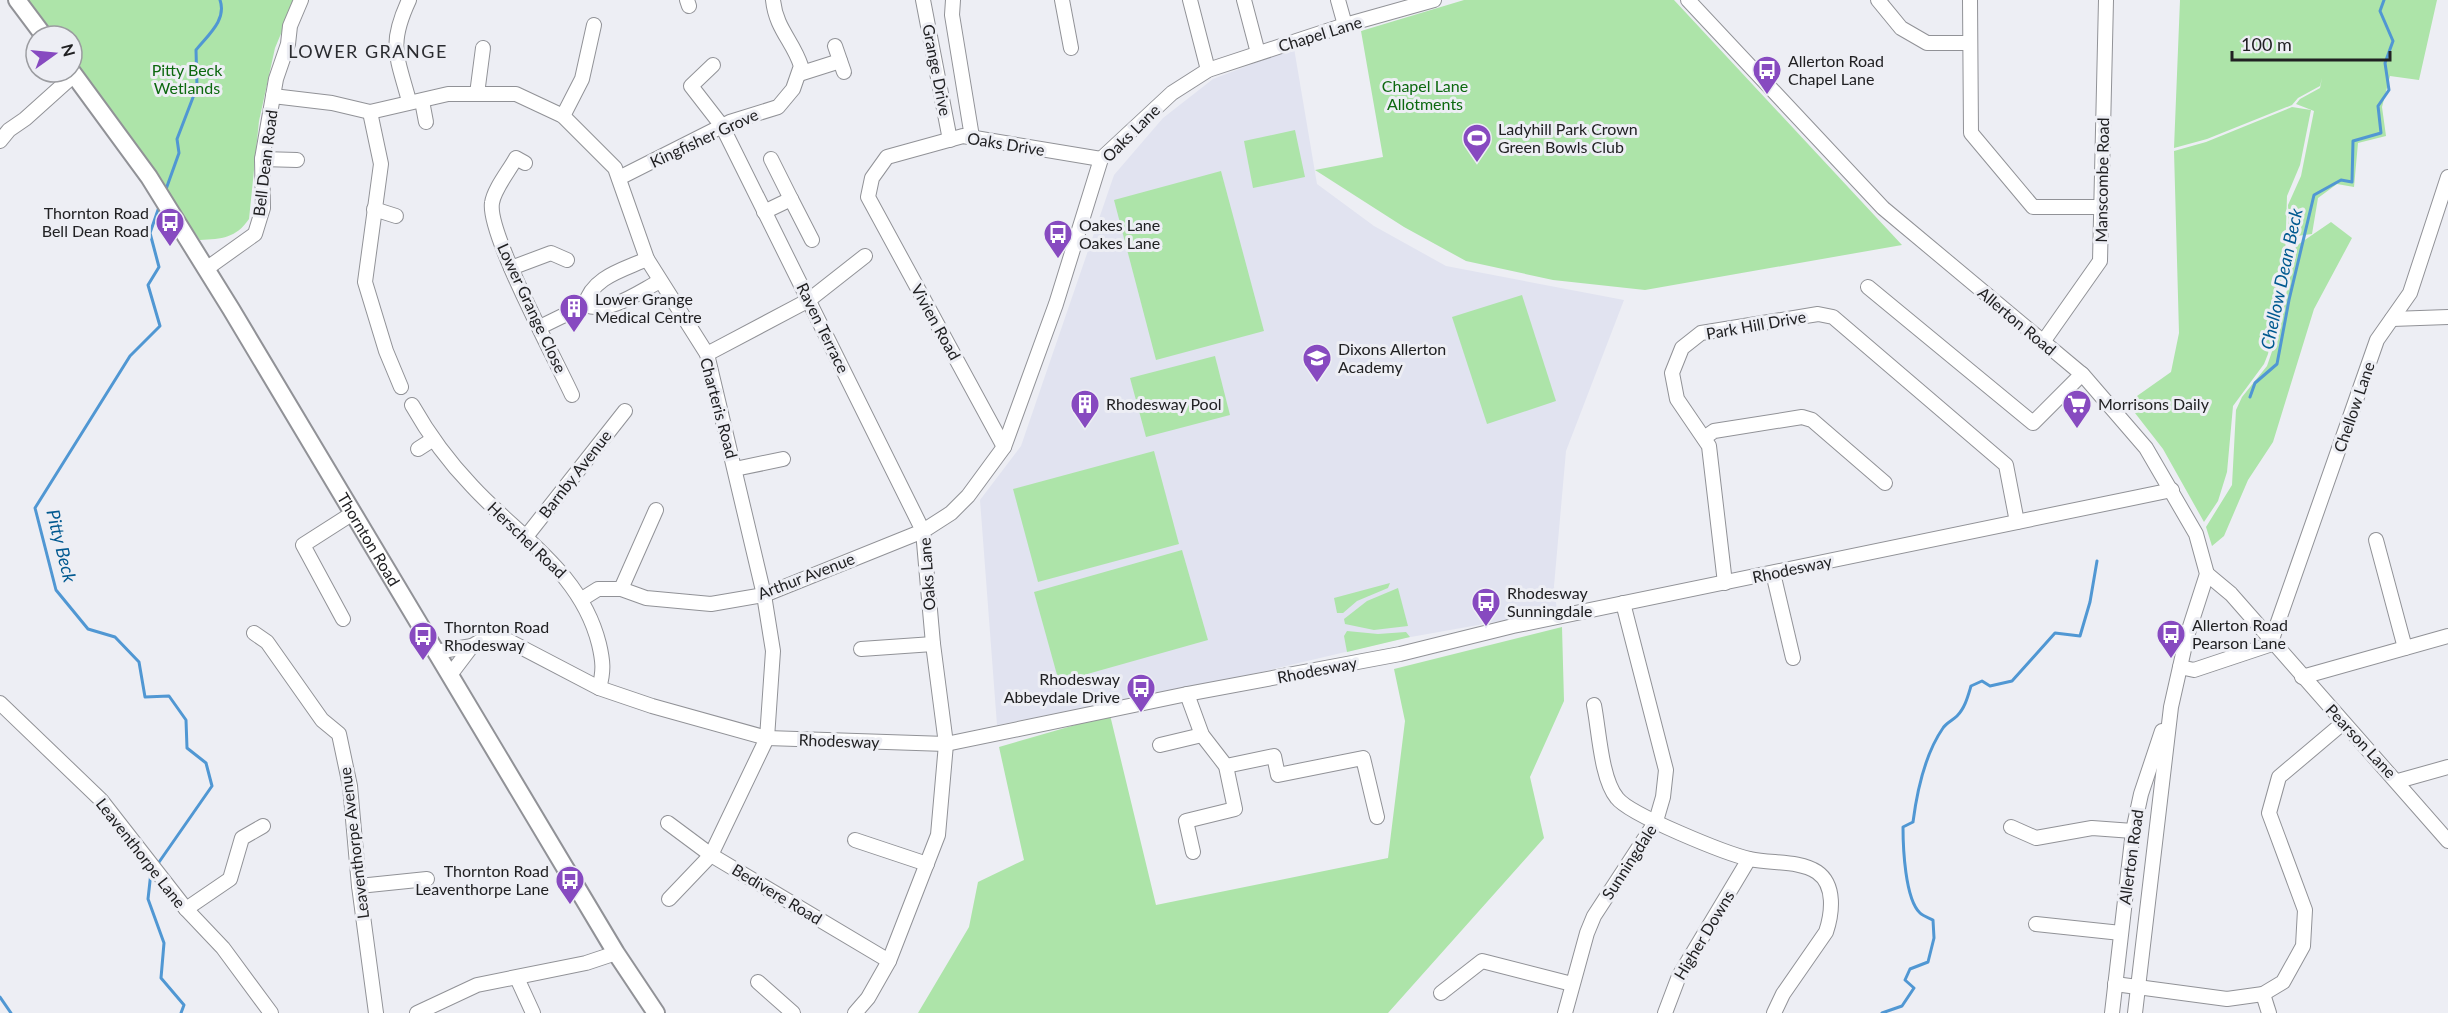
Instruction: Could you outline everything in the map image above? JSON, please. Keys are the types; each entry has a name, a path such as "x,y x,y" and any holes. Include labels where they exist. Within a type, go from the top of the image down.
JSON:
{"main road":[{"path":"17,0 35,24"},
{"name":"Thornton Road","path":"80,84 149,177 616,953 656,1013"}],"street":[{"name":"Bell Dean Road","path":"206,270 255,234 263,208 262,159 273,96 288,44 290,26 301,0"},
{"path":"409,0 395,34 396,52 415,101 426,122"},
{"path":"774,0 778,24 798,55 801,66 799,74 842,67 835,46"},
{"name":"Grange Drive","path":"923,0 950,140"},
{"name":"Grange Drive","path":"952,0 952,15 972,138"},
{"path":"1062,0 1071,48"},
{"path":"1191,0 1208,70"},
{"path":"1244,0 1258,53"},
{"path":"1338,0 1345,25"},
{"name":"Chapel Lane","path":"1208,70 1418,2 1434,0"},
{"name":"Allerton Road","path":"1688,0 1883,208 2082,374 2146,448 2196,534 2207,574 2171,706 2135,1013"},
{"path":"1878,0 1901,28 1927,43 1970,43"},
{"path":"1970,0 1971,133 2033,207 2101,207"},
{"name":"Manscombe Road","path":"2043,342 2100,261 2106,0"},
{"path":"563,116 582,79 594,25"},
{"path":"477,94 483,48"},
{"name":"Raven Terrace","path":"713,65 691,86 722,126 923,531"},
{"name":"Oaks Lane","path":"855,1013 868,998 890,961 938,835 946,744 933,644 923,531 951,513 968,496 1004,447 1056,304 1101,159 1172,93 1208,70"},
{"name":"Kingfisher Grove","path":"619,178 722,126 752,113 778,107 787,99 799,74"},
{"path":"0,141 9,130 25,119 62,84"},
{"name":"Charteris Road","path":"273,96 332,103 370,112 448,94 516,94 563,116 615,168 647,258 707,354 764,595 773,651 767,738 711,855 669,899"},
{"path":"370,112 381,164 365,282 386,351 401,387"},
{"name":"Oaks Drive","path":"868,197 872,178 887,157 963,136 1101,159"},
{"name":"Lower Grange Close","path":"525,164 516,158 491,201 493,220 511,268 572,394"},
{"path":"262,159 297,160"},
{"path":"771,159 812,240"},
{"name":"Chellow Lane","path":"2271,643 2377,340 2410,293 2448,177"},
{"name":"Vivien Road","path":"868,197 1004,447"},
{"path":"764,212 791,199"},
{"path":"374,209 396,216"},
{"path":"511,268 551,253 567,260"},
{"path":"707,354 809,300 865,256"},
{"path":"585,305 588,292 595,284 647,258"},
{"path":"540,327 585,305 596,309 606,308 660,282"},
{"path":"1868,287 2033,423 2082,374"},
{"name":"Park Hill Drive","path":"1725,582 1709,446 1677,399 1672,373 1682,348 1701,333 1818,314 1833,317 2006,465 2017,522"},
{"path":"2392,319 2448,317"},
{"name":"Herschel Road","path":"412,405 432,440 472,487 562,571 582,599 594,625 605,669 599,688"},
{"name":"Barnby Avenue","path":"525,538 625,411"},
{"path":"1704,438 1714,432 1802,417 1812,420 1885,483"},
{"path":"418,449 432,440"},
{"path":"735,469 783,459"},
{"name":"Rhodesway","path":"436,652 472,645 484,639 509,641 599,688 652,706 767,738 946,744 1187,694 1379,658 1623,603 2172,490"},
{"path":"621,589 656,510"},
{"path":"343,619 303,545 353,513"},
{"name":"Arthur Avenue","path":"582,599 598,589 621,589 646,598 711,604 764,595 923,531"},
{"path":"2376,540 2405,648"},
{"path":"1773,573 1792,658"},
{"name":"Pearson Lane","path":"2207,574 2226,588 2271,643 2398,781 2448,841"},
{"name":"Sunningdale","path":"1565,1013 1594,916 1656,822 1663,797 1666,770 1623,603"},
{"name":"Leaventhorpe Avenue","path":"254,633 267,642 322,720 339,734 350,786 359,886 376,1013"},
{"path":"2302,677 2448,636"},
{"path":"2180,667 2194,670 2271,643"},
{"path":"861,649 933,644"},
{"path":"450,675 472,645"},
{"path":"1187,694 1202,735 1226,766 1235,809 1186,821 1193,852"},
{"name":"Leaventhorpe Lane","path":"0,703 101,800 186,909 223,948 271,1013"},
{"path":"1594,705 1609,786 1618,800 1656,822 1749,859 1817,872 1828,887 1831,897 1830,921 1826,932 1783,994 1774,1013"},
{"name":"Allerton Road","path":"2112,1013 2133,831 2140,794 2171,706"},
{"path":"2115,984 2226,999 2263,994 2283,982 2303,946 2305,910 2269,813 2279,777 2343,723"},
{"path":"1160,745 1202,735"},
{"path":"1226,766 1274,756 1278,774 1363,758 1377,817"},
{"path":"2398,781 2448,767"},
{"name":"Bedivere Road","path":"668,823 711,855 890,961"},
{"path":"186,909 230,879 242,838 263,826"},
{"path":"2011,827 2036,838 2091,828 2133,831"},
{"path":"855,840 927,864"},
{"name":"Higher Downs","path":"1665,1013 1679,976 1749,859"},
{"path":"359,886 428,879"},
{"path":"2036,924 2121,933"},
{"path":"418,1013 477,985 585,963 616,953"},
{"path":"1441,993 1482,961 1572,984"},
{"path":"517,978 533,1013"},
{"path":"758,982 793,1013"},
{"path":"2263,994 2269,1013"}],"shaded area":[{"name":"Dixons Allerton Academy","path":"1294,48 1317,184 1374,226 1446,266 1624,300 1566,451 1554,586 1557,611 1405,638 1227,680 997,725 980,500 1021,446 1114,175 1163,118 1213,79"}],"green space":[{"name":"Pitty Beck Wetlands","path":"28,0 295,0 275,48 259,121 249,219 239,230 222,238 200,240 118,120 84,75 84,24 46,24"},
{"name":"Chapel Lane Allotments","path":"1464,0 1674,0 1902,245 1645,290 1553,280 1466,261 1404,227 1315,170 1383,157 1361,31"},
{"path":"2180,0 2437,0 2419,80 2390,76 2382,107 2386,136 2358,143 2354,187 2337,184 2318,198 2312,234 2289,237 2288,205 2301,176 2314,111 2296,104 2300,99 2320,88 2322,78 2320,86 2298,98 2292,105 2207,139 2174,148"},
{"path":"2292,107 2311,110 2300,165 2287,196 2285,259 2268,354 2264,364 2233,406 2227,472 2218,501 2204,522 2163,449 2135,413 2140,403 2137,396 2171,372 2179,333 2174,151 2206,142"},
{"path":"1295,130 1305,177 1253,188 1244,141"},
{"path":"1221,171 1264,331 1156,360 1114,200"},
{"path":"2331,222 2352,238 2314,309 2273,442 2248,480 2224,536 2212,546 2206,527 2232,485 2236,410 2242,397 2267,366 2278,334 2296,246"},
{"path":"1522,295 1556,401 1487,424 1452,317"},
{"path":"1215,356 1230,415 1146,437 1130,378"},
{"path":"1154,451 1179,544 1038,582 1013,489"},
{"path":"1182,550 1208,640 1059,682 1034,592"},
{"path":"1390,583 1388,588 1357,601 1343,613 1337,613 1334,598"},
{"path":"1398,588 1408,626 1374,630 1345,624 1344,619 1367,601"},
{"path":"1562,627 1564,701 1530,777 1544,838 1388,1013 918,1013 969,927 978,882 1024,860 999,747 1110,715 1156,905 1388,858 1405,721 1394,669"},
{"path":"1347,631 1378,634 1406,632 1410,637 1347,652 1344,636"}],"waterway":[{"name":"Pitty Beck","path":"165,192 179,153 177,139 197,87 196,50 219,21 220,0"},
{"name":"Chellow Dean Beck","path":"2250,397 2255,383 2277,364 2289,300 2314,195 2341,180 2352,182 2353,141 2381,133 2378,106 2389,90 2385,63 2393,41 2380,11 2384,0"},
{"name":"Pitty Beck","path":"157,865 212,786 206,763 187,748 186,720 169,696 145,697 139,662 115,637 88,629 56,590 35,508 130,356 160,326 148,285 159,267 150,233 159,207"},
{"name":"Chellow Dean Beck","path":"1882,1013 1902,1006 1914,988 1905,980 1910,969 1928,962 1934,938 1933,920 1920,913 1911,896 1904,859 1903,836 1903,827 1913,822 1920,785 1931,749 1944,726 1962,709 1971,686 1982,681 1990,686 2012,681 2055,633 2080,636 2090,602 2097,561"},
{"name":"Pitty Beck","path":"151,872 148,899 164,943 161,978 184,1005 181,1013"},
{"path":"0,997 11,1013"}],"place":[{"name":"Allerton Road Chapel Lane","path":"1767,96"},
{"name":"Ladyhill Park Crown Green Bowls Club","path":"1477,164"},
{"name":"Thornton Road Bell Dean Road","path":"170,248"},
{"name":"Oakes Lane Oakes Lane","path":"1058,260"},
{"name":"Lower Grange Medical Centre","path":"574,334"},
{"name":"Dixons Allerton Academy","path":"1317,384"},
{"name":"Rhodesway Pool","path":"1085,430"},
{"name":"Morrisons Daily","path":"2077,430"},
{"name":"Rhodesway Sunningdale","path":"1486,628"},
{"name":"Allerton Road Pearson Lane","path":"2171,660"},
{"name":"Thornton Road Rhodesway","path":"423,662"},
{"name":"Rhodesway Abbeydale Drive","path":"1141,714"},
{"name":"Thornton Road Leaventhorpe Lane","path":"570,906"}],"district":[{"name":"LOWER GRANGE","path":"368,52"}]}
